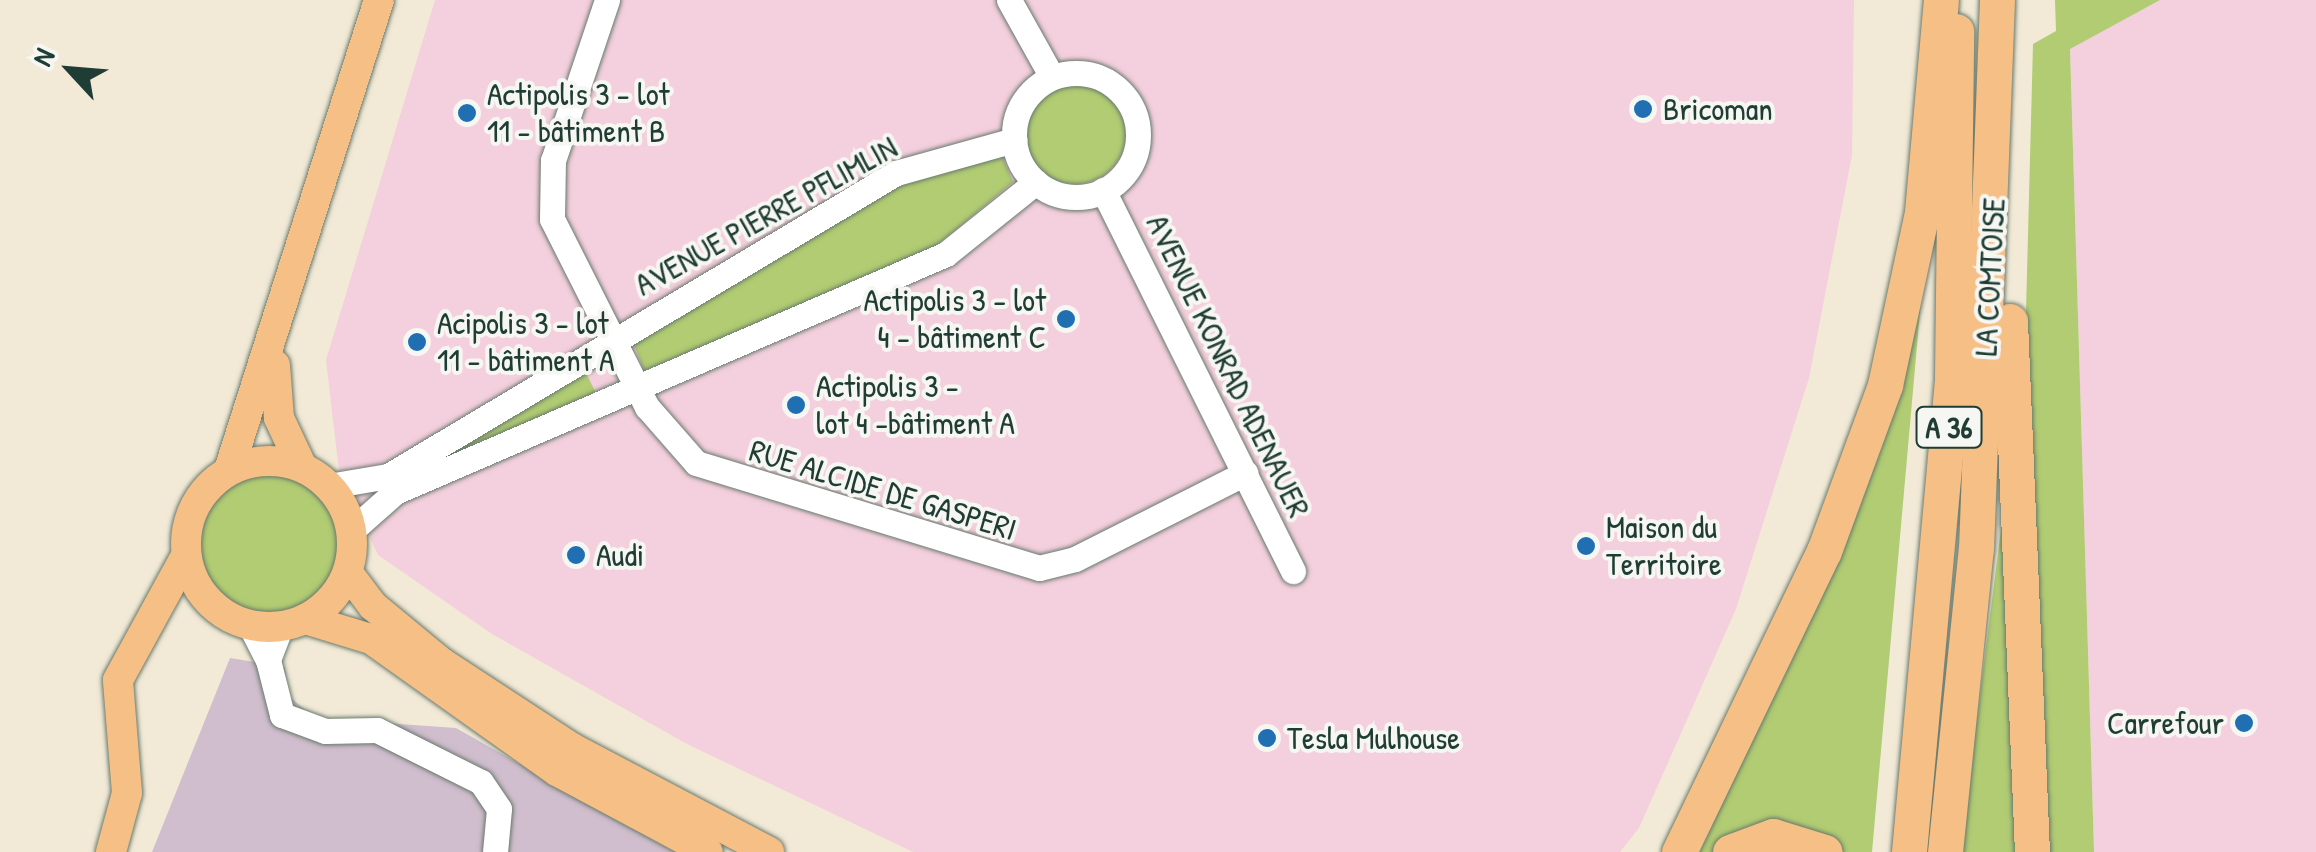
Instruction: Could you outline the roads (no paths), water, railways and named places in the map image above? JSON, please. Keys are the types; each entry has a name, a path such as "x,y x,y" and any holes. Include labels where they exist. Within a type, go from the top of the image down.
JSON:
{"highway":[{"path":"1679,852 1824,551 1884,384 1922,212 1941,0"},
{"name":"LA COMTOISE","path":"1909,852 1952,376 1956,0"},
{"name":"LA COMTOISE","path":"1945,852 1976,549 1994,211 1998,0"},
{"path":"1994,211 2010,285 2032,852"},
{"path":"1730,852 1772,836 1825,852"}],"main road":[{"path":"112,852 127,794 118,680 129,648 150,626 186,556 193,508 230,470 274,351 379,0"},
{"path":"274,351 279,418 302,467"},
{"path":"230,470 263,460 302,467 329,486 351,531 348,573 372,606 442,663 572,748 769,852"},
{"path":"186,556 208,600 250,625 293,622 371,639 557,771 708,852"},
{"path":"293,622 348,573"},
{"path":"150,626 208,600"}],"street":[{"path":"607,0 549,188 562,252 638,392"},
{"path":"1009,0 1052,77"},
{"path":"1052,77 1110,82 1134,114 1134,156 1103,190 1068,196 1036,182 1014,140 1023,102 1052,77"},
{"name":"AVENUE PIERRE PFLIMLIN","path":"329,486 388,476 610,340 896,174 1014,140"},
{"path":"351,531 396,492 638,392 946,254 1036,182"},
{"name":"AVENUE KONRAD ADENAUER","path":"1103,190 1293,571"},
{"name":"RUE ALCIDE DE GASPERI","path":"638,392 674,446 722,476 1039,568 1075,559 1245,473"},
{"path":"268,660 293,622"},
{"path":"250,625 268,660 272,700 298,726 377,730 488,788 499,809 495,852"}],"place":[{"name":"Bricoman","path":"1643,109"},
{"name":"Actipolis 3 - lot 11 - bâtiment B","path":"467,113"},
{"name":"Actipolis 3 - lot 4 - bâtiment C","path":"1066,319"},
{"name":"Acipolis 3 - lot 11 - bâtiment A","path":"417,342"},
{"name":"Actipolis 3 - lot 4 -bâtiment A","path":"796,405"},
{"name":"Maison du Territoire","path":"1586,546"},
{"name":"Audi","path":"576,555"},
{"name":"Carrefour","path":"2244,723"},
{"name":"Tesla Mulhouse","path":"1267,738"}]}
